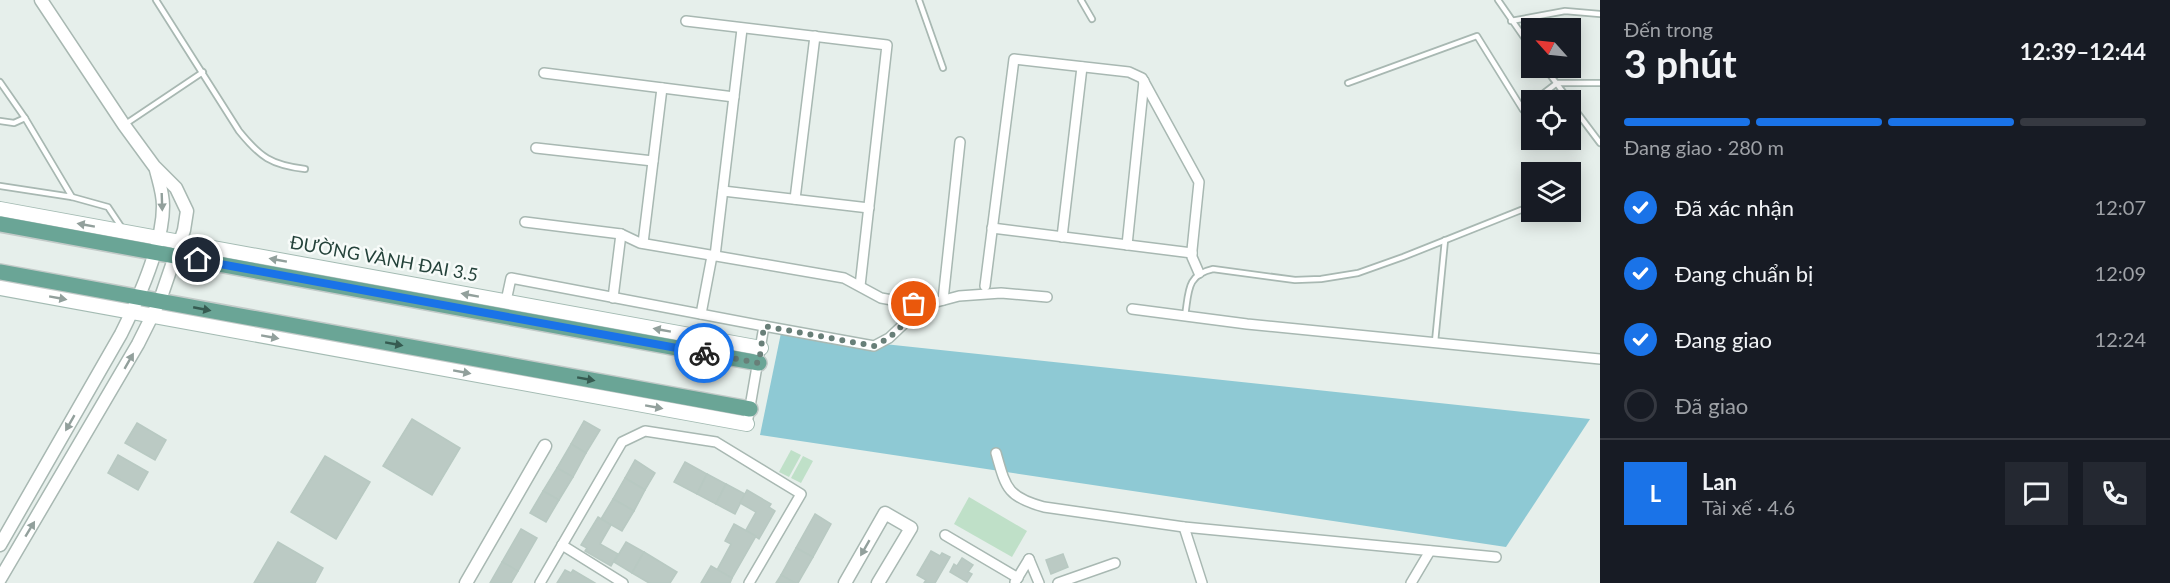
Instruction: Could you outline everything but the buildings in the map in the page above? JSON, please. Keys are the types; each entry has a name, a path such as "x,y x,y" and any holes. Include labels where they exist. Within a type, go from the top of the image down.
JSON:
{"main road":[{"name":"ĐƯỜNG VÀNH ĐAI 3.5","path":"0,209 124,232 156,245"},
{"name":"ĐƯỜNG VÀNH ĐAI 3.5","path":"0,224 156,245 760,355"},
{"name":"ĐƯỜNG VÀNH ĐAI 3.5","path":"178,249 506,301 760,355"},
{"path":"0,272 160,300 749,417"},
{"path":"0,288 749,417"}],"street":[{"path":"0,579 138,344 160,300 178,249 188,211 176,188 154,166 124,125 41,0"},
{"path":"686,21 887,45 860,286"},
{"path":"701,314 714,256 742,28"},
{"path":"795,199 815,36"},
{"path":"985,286 1014,59 1129,72 1140,76 1199,182 1192,253 1199,273"},
{"path":"1062,237 1082,67"},
{"path":"544,73 734,97"},
{"path":"1126,245 1144,81"},
{"path":"643,243 662,88"},
{"path":"943,300 960,142"},
{"path":"536,148 653,161"},
{"path":"0,545 132,312 156,245 163,207 162,190 154,166"},
{"path":"723,191 869,208"},
{"path":"525,222 621,234 643,243 844,278 881,298 899,302 925,304 958,296 1001,293 1047,297"},
{"path":"992,228 1192,253"},
{"path":"613,298 621,234"},
{"path":"506,301 510,278 874,346 889,338 925,304"},
{"path":"1132,309 1600,359"},
{"path":"749,417 764,326"},
{"path":"540,583 622,442 645,431 716,442 801,494 749,583"},
{"path":"465,583 545,446"},
{"path":"996,453 1004,481 1015,496 1024,502 1044,507 1184,527 1496,557"},
{"path":"845,583 885,513 910,528 878,583"},
{"path":"1184,527 1202,583"},
{"path":"945,535 1016,580 1029,559 1039,583"},
{"path":"562,545 622,583"},
{"path":"1411,583 1430,551"},
{"path":"1058,583 1115,563"}],"lane":[{"path":"156,0 239,131 259,154 285,166 304,168"},
{"path":"919,0 944,68"},
{"path":"1081,0 1092,19"},
{"path":"1497,0 1521,34"},
{"path":"1511,21 1565,11 1600,14"},
{"path":"1348,83 1477,36 1521,107"},
{"path":"124,125 203,72"},
{"path":"1553,78 1562,90"},
{"path":"0,82 25,118 72,197"},
{"path":"1548,90 1557,83 1600,82"},
{"path":"1581,117 1600,143"},
{"path":"0,121 14,123 25,118"},
{"path":"0,186 72,197 108,207 124,232"},
{"path":"1185,316 1193,279 1199,273 1213,269 1295,280 1358,273 1521,210"},
{"path":"1436,342 1445,240"}],"green space":[{"path":"791,450 801,455 789,477 779,472"},
{"path":"803,456 813,461 801,483 791,478"},
{"path":"969,497 1027,531 1012,557 954,524"}],"water":[{"path":"781,333 1590,419 1506,547 760,435"}],"way so far":[{"path":"704,353 759,363 764,326 874,346 889,338 925,304 914,304"}],"route":[{"path":"198,260 704,353"}]}
